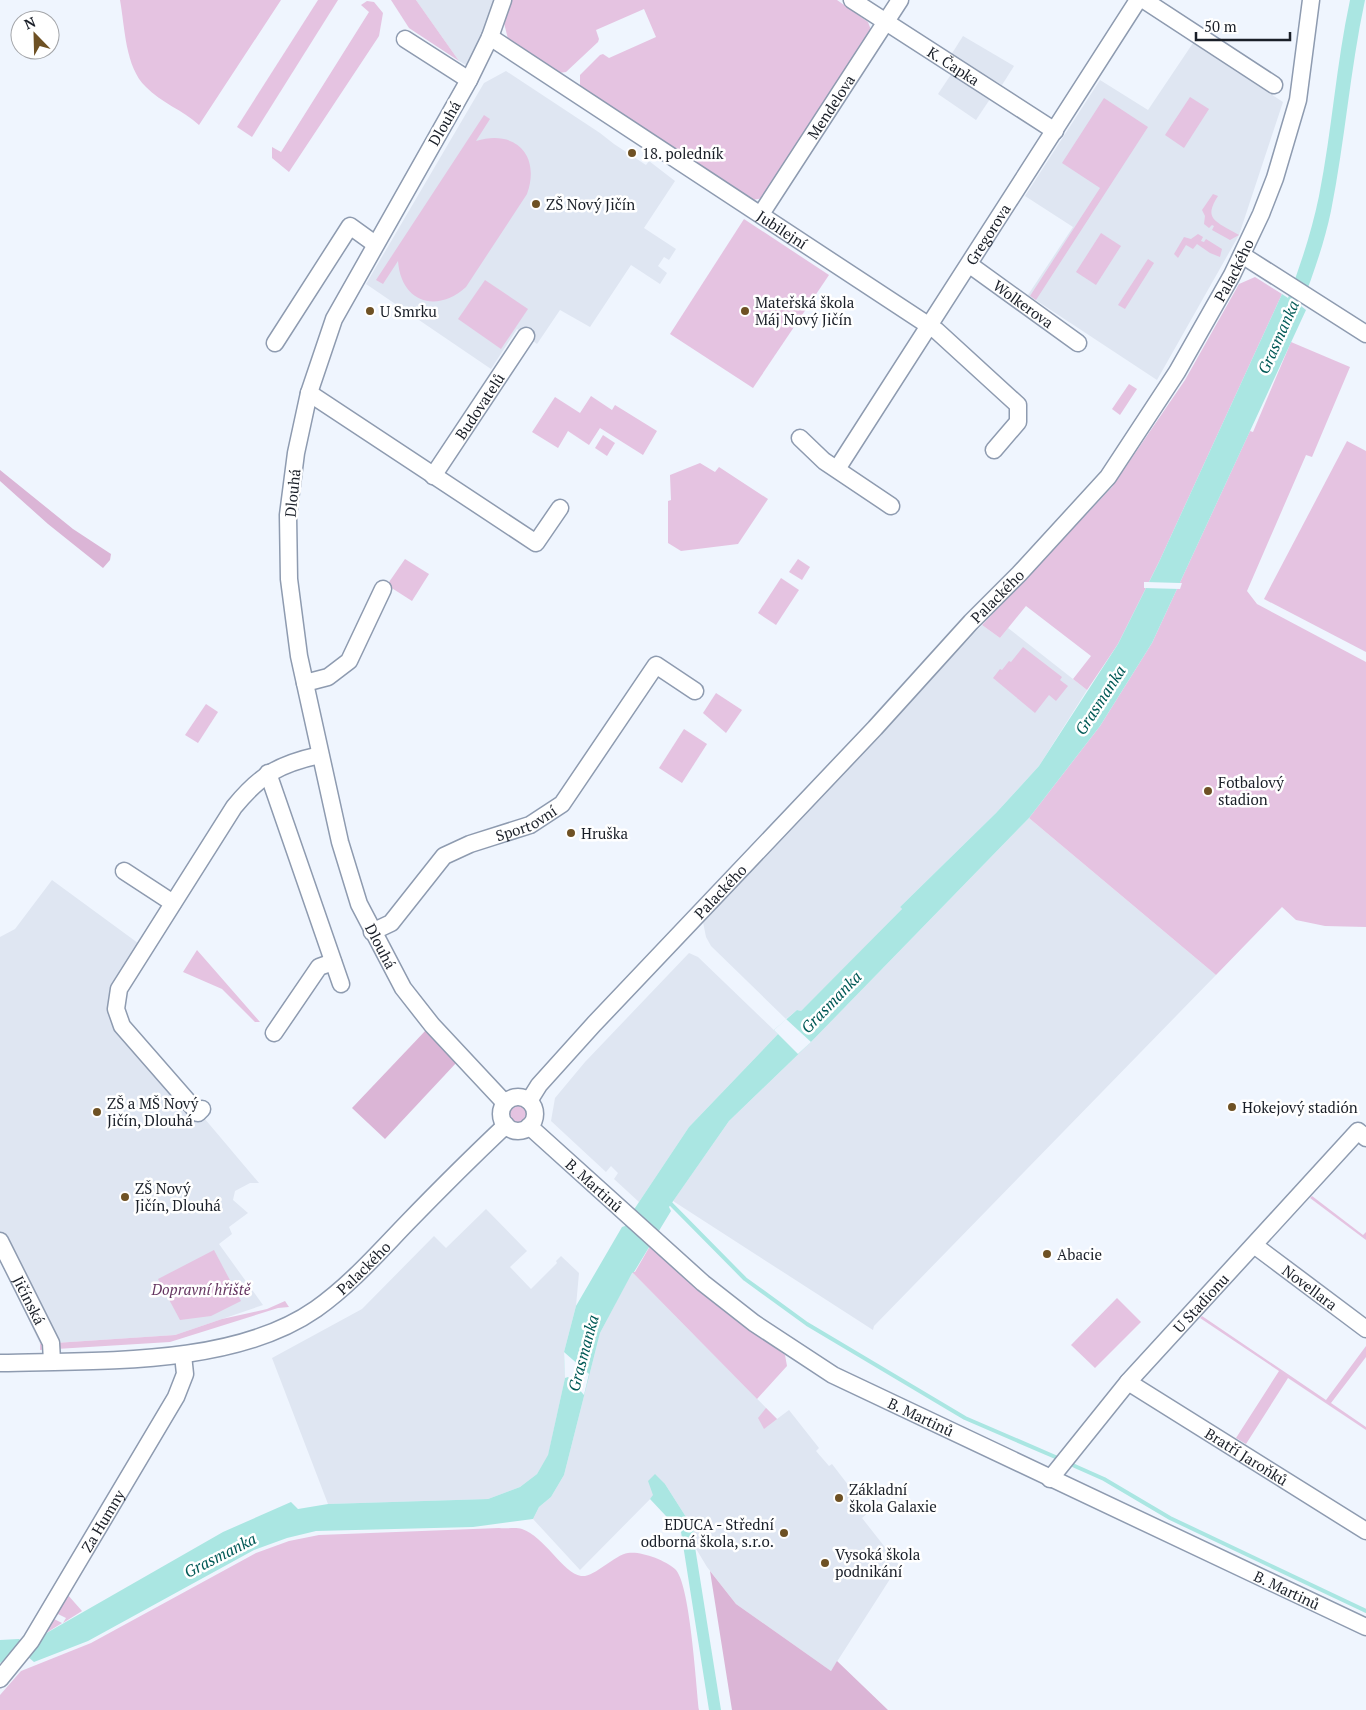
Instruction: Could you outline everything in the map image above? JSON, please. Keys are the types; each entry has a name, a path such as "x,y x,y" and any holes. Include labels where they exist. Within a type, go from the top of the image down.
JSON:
{"street":[{"name":"Dlouhá","path":"503,0 490,37 469,80 334,319 309,393 296,453 288,515 289,579 305,683 340,842 359,904 372,932 408,995 432,1025 506,1103"},
{"name":"K. Čapka","path":"852,0 1055,131"},
{"name":"Mendelova","path":"761,214 900,0"},
{"name":"Gregorova","path":"837,469 970,265 1138,0"},
{"path":"1144,0 1274,85"},
{"name":"Palackého","path":"529,1101 539,1085 594,1024 875,728 971,622 1020,574 1108,477 1177,372 1242,254 1275,178 1298,100 1310,0"},
{"name":"Jubilejní","path":"490,37 930,326 1018,405 1018,422 994,450"},
{"path":"405,39 469,80"},
{"path":"275,343 350,226 375,244"},
{"path":"1242,254 1298,291 1365,329"},
{"name":"Wolkerova","path":"970,265 1078,343"},
{"name":"Budovatelů","path":"433,476 526,336"},
{"path":"309,393 536,543 560,508"},
{"path":"800,438 837,469 891,506"},
{"path":"305,683 328,677 349,661 383,589"},
{"name":"Sportovní","path":"372,932 391,923 444,856 470,844 530,825 562,804 656,665 695,691"},
{"path":"202,1109 198,1113 122,1026 116,1009 119,988 234,808 249,789 268,773 299,760 320,754"},
{"path":"268,773 341,984"},
{"path":"124,871 173,903"},
{"path":"274,1033 319,967 333,962"},
{"path":"516,1097 529,1101 535,1112 529,1126 517,1130 506,1124 502,1116 506,1103 516,1097"},
{"name":"Palackého","path":"183,1355 230,1345 268,1333 316,1309 351,1279 476,1151 506,1124"},
{"name":"B. Martinů","path":"529,1126 654,1240 735,1308 833,1375 1366,1627"},
{"name":"U Stadionu","path":"1050,1479 1128,1382 1254,1246 1362,1134"},
{"name":"Jičínská","path":"0,1241 52,1343 52,1361"},
{"name":"Novellara","path":"1254,1246 1366,1328"},
{"path":"0,1363 183,1355"},
{"name":"Za Humny","path":"0,1679 31,1641 176,1397 185,1374 183,1355"},
{"name":"Bratří Jaroňků","path":"1128,1382 1366,1531"}],"shaded area":[{"path":"416,0 495,0 468,66 459,61"},
{"path":"963,36 1014,66 1002,85 951,55"},
{"path":"1193,43 1283,102 1239,235 1157,380 1028,295 1073,227 1025,196 1100,80 1148,110"},
{"name":"ZŠ Nový Jičín","path":"506,71 646,165 649,161 675,181 644,228 676,249 669,260 664,257 658,266 667,273 660,284 631,265 590,327 560,310 537,344 517,329 491,369 366,284 484,83"},
{"path":"952,73 990,99 976,120 938,94"},
{"path":"0,470 73,529 111,554 110,560 103,568 48,524 0,481"},
{"path":"982,625 1000,638 1008,628 1087,690 1039,766 996,813 900,907 902,909 801,1011 797,1010 786,1019 711,946 706,937 703,922"},
{"path":"1029,818 1216,975 874,1326 873,1330 673,1201 729,1121 811,1042"},
{"name":"ZŠ a MŠ Nový Jičín, Dlouhá","path":"52,880 142,946 112,1009 259,1183 250,1183 235,1191 233,1200 248,1213 229,1227 232,1234 219,1244 263,1305 175,1335 40,1344 0,1259 0,937 15,929"},
{"path":"689,953 698,957 778,1034 689,1127 639,1202 614,1179 618,1173 611,1166 606,1172 551,1121 555,1098 585,1062"},
{"path":"427,1029 457,1062 385,1139 352,1108"},
{"path":"486,1209 527,1251 510,1267 531,1289 557,1263 556,1261 561,1256 579,1273 576,1306 564,1352 565,1378 548,1456 537,1474 520,1487 488,1499 328,1504 272,1358 362,1309 434,1236 446,1248"},
{"path":"632,1272 777,1419 789,1410 819,1448 816,1451 829,1466 832,1464 869,1512 862,1518 899,1565 831,1671 736,1604 707,1567 695,1547 693,1528 665,1484 580,1570 533,1519 539,1507 551,1497 564,1475 600,1333"},
{"path":"710,1571 736,1604 831,1671 837,1661 888,1710 732,1710"}],"green space":[{"path":"120,0 281,0 199,125 152,93 139,79 127,46"},
{"path":"318,0 338,0 252,137 237,127"},
{"path":"391,0 416,0 459,61 409,28"},
{"path":"510,0 837,0 868,22 871,30 790,153 768,193 763,198 753,200 583,91 580,86 580,75 600,55 603,54 609,58 656,37 644,9 596,30 598,42 566,72 559,73 508,39 504,23"},
{"path":"367,1 374,2 383,13 379,36 289,172 272,158 272,147 281,152 369,12 361,5"},
{"path":"1190,97 1209,109 1184,148 1165,135"},
{"path":"1104,98 1148,127 1036,300 1030,296 1100,188 1062,163"},
{"path":"484,115 490,119 476,141 490,138 502,139 513,142 521,148 527,157 530,168 527,194 466,287 455,295 443,300 422,300 406,286 398,261 383,284 376,280"},
{"path":"1213,194 1218,196 1212,210 1214,219 1239,235 1230,240 1212,230 1214,226 1212,225 1209,228 1204,224 1205,216 1202,210"},
{"name":"Mateřská škola Máj Nový Jičín","path":"744,219 829,275 753,388 670,334"},
{"path":"1101,233 1121,246 1096,285 1076,272"},
{"path":"1198,234 1203,237 1201,241 1204,242 1206,239 1222,249 1220,257 1197,244 1193,249 1186,245 1178,258 1174,254 1184,237 1191,239"},
{"path":"1148,259 1154,263 1125,309 1118,305"},
{"path":"1255,277 1282,294 1159,562 1149,582 1144,582 1144,588 1146,588 1118,644 1087,690 1073,679 1091,656 1026,606 1000,638 982,625 1112,487 1185,380 1239,284"},
{"path":"485,280 528,309 501,349 458,319"},
{"name":"Fotbalový stadion","path":"1291,342 1350,367 1312,457 1306,455 1247,591 1257,604 1366,662 1366,927 1325,926 1296,920 1282,907 1216,975 1029,818 1100,726 1152,643 1250,431 1253,432"},
{"path":"1129,384 1137,389 1120,415 1112,409"},
{"path":"591,396 612,410 615,405 657,431 643,455 600,428 589,445 568,431 558,448 532,432 555,397 580,413"},
{"path":"603,435 615,443 607,456 595,448"},
{"path":"1347,441 1366,451 1366,652 1264,599"},
{"path":"700,463 715,472 719,467 768,499 738,544 681,551 668,543 668,501 671,500 670,475"},
{"path":"405,559 429,574 412,601 387,585"},
{"path":"798,559 810,567 802,580 789,572"},
{"path":"781,578 799,590 776,625 758,613"},
{"path":"1023,647 1062,677 1060,680 1068,686 1056,701 1049,695 1035,713 993,678 1009,661 1011,662"},
{"path":"716,693 742,710 726,733 703,713"},
{"path":"206,704 218,712 198,743 185,735"},
{"path":"684,729 707,744 682,783 659,768"},
{"path":"197,950 260,1022 255,1022 222,989 183,972"},
{"path":"518,1103 526,1106 529,1114 526,1122 518,1125 510,1122 507,1114 510,1106"},
{"path":"1312,1196 1363,1235 1366,1232 1366,1240 1310,1198"},
{"path":"650,1246 721,1308 785,1355 787,1366 757,1399 632,1272 635,1272"},
{"name":"Dopravní hřiště","path":"214,1250 241,1301 211,1316 180,1320 158,1279"},
{"path":"1117,1298 1141,1322 1095,1368 1071,1345"},
{"path":"285,1301 289,1307 278,1308 170,1342 40,1350 40,1344 175,1335 222,1319 267,1309"},
{"path":"1202,1316 1326,1400 1366,1346 1366,1357 1331,1403 1366,1427 1366,1430 1288,1378 1246,1444 1236,1438 1279,1371 1200,1318"},
{"path":"766,1408 777,1419 764,1429 758,1418"},
{"path":"520,1528 530,1533 567,1568 581,1576 592,1574 628,1553 639,1553 653,1557 675,1569 685,1593 699,1710 0,1710 0,1695 21,1671 91,1643 256,1553 289,1541 319,1535"},
{"path":"67,1594 82,1611 63,1623 66,1618 58,1614 54,1619 62,1623 43,1635"}],"water":[{"name":"Grasmanka","path":"1350,0 1365,0 1331,211 1318,259 1301,306 1306,310 1152,643 1100,726 1029,818 811,1042 729,1121 669,1207 671,1211 632,1273 600,1333 564,1475 551,1497 539,1507 533,1519 473,1527 316,1531 287,1538 254,1550 88,1641 34,1662 27,1656 10,1658 0,1663 0,1640 19,1639 22,1642 43,1635 223,1532 291,1502 298,1509 328,1504 488,1499 520,1487 537,1474 548,1455 565,1378 564,1352 576,1306 622,1227 625,1226 625,1223 689,1127 778,1034 774,1030 797,1010 801,1011 902,909 900,907 996,813 1039,766 1118,644 1159,562 1282,294 1288,298 1293,285 1310,234 1319,196"},
{"path":"655,1474 665,1484 693,1528 721,1710 709,1710 681,1532 650,1499 653,1495 648,1481"}],"pier":[{"path":"1146,582 1182,583 1180,589 1144,588"},
{"path":"786,1019 811,1042 798,1054 774,1030"},
{"path":"564,1352 589,1374 584,1395 568,1377 565,1378"}],"waterway":[{"path":"668,1201 745,1279 807,1324 965,1418 1060,1459"},
{"path":"1068,1463 1104,1479 1170,1518 1366,1611"}],"place":[{"name":"18. poledník","path":"632,153"},
{"name":"ZŠ Nový Jičín","path":"536,204"},
{"name":"U Smrku","path":"370,311"},
{"name":"Mateřská škola Máj Nový Jičín","path":"745,311"},
{"name":"Fotbalový stadion","path":"1208,791"},
{"name":"Hruška","path":"571,833"},
{"name":"Hokejový stadión","path":"1232,1107"},
{"name":"ZŠ a MŠ Nový Jičín, Dlouhá","path":"97,1112"},
{"name":"ZŠ Nový Jičín, Dlouhá","path":"125,1197"},
{"name":"Abacie","path":"1047,1254"},
{"name":"Základní škola Galaxie","path":"839,1498"},
{"name":"EDUCA - Střední odborná škola, s.r.o.","path":"784,1533"},
{"name":"Vysoká škola podnikání","path":"825,1563"}]}
